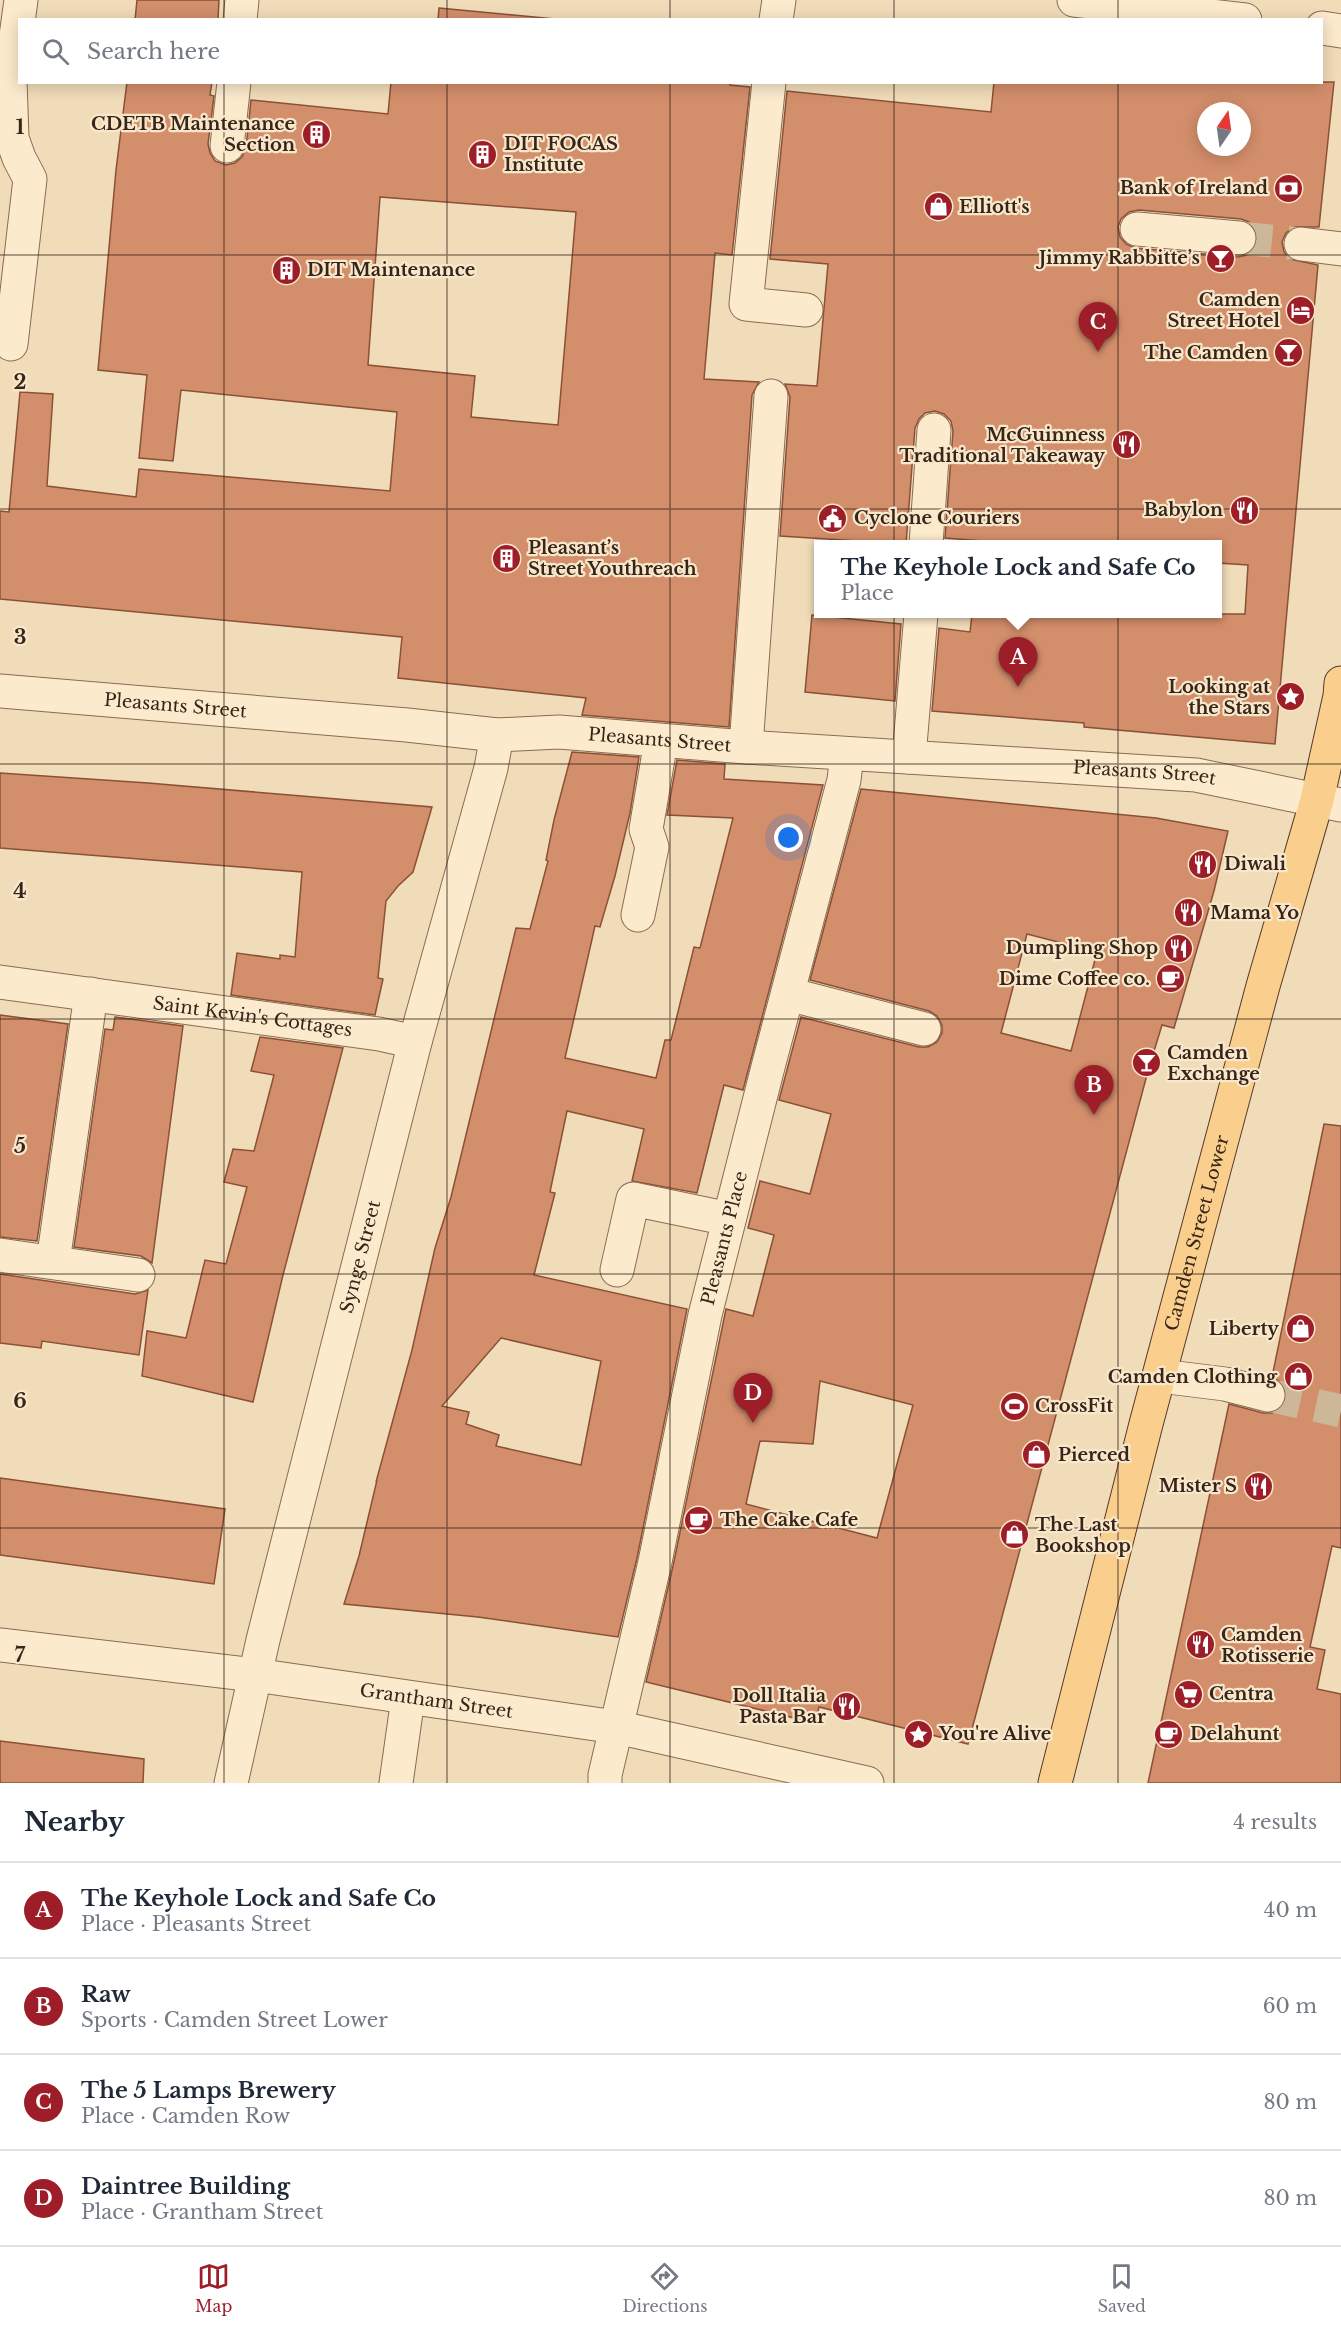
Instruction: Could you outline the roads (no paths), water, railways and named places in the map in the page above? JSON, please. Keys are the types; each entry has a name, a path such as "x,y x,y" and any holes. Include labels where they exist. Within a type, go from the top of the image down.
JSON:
{"main road":[{"name":"Camden Street Lower","path":"1055,1783 1263,986 1329,802 1341,683"}],"street":[{"path":"19,18 21,0"},
{"path":"240,18 243,0"},
{"path":"776,18 779,0"},
{"path":"1074,0 1228,18"},
{"path":"11,344 30,179 12,138 10,80 18,22"},
{"path":"1323,28 1341,30"},
{"path":"227,146 234,84"},
{"path":"769,84 746,304 806,310"},
{"path":"1137,228 1239,238"},
{"path":"1301,244 1341,249"},
{"path":"746,747 771,396"},
{"path":"926,540 934,430"},
{"path":"909,757 921,618"},
{"name":"Pleasants Street","path":"0,691 406,725 497,735 559,732 847,754 1196,775 1329,802"},
{"name":"Synge Street","path":"231,1783 255,1675 415,1042 491,768 497,735"},
{"path":"638,915 652,847 646,829 661,741"},
{"name":"Pleasants Place","path":"605,1783 655,1562 705,1315 844,780 847,754"},
{"name":"Saint Kevin's Cottages","path":"0,982 379,1034 415,1042"},
{"path":"53,1263 91,994"},
{"path":"788,994 924,1029"},
{"path":"617,1270 633,1199 729,1219"},
{"path":"0,1255 138,1275"},
{"path":"1160,1376 1225,1384 1268,1395"},
{"name":"Grantham Street","path":"0,1645 255,1675 616,1727 867,1783"},
{"path":"396,1783 408,1698"}],"tunnel":[{"path":"1239,238 1301,244"},
{"path":"1268,1395 1341,1411"}],"place":[{"name":"CDETB Maintenance Section","path":"316,134"},
{"name":"DIT FOCAS Institute","path":"483,154"},
{"name":"Bank of Ireland","path":"1289,188"},
{"name":"Elliott's","path":"938,207"},
{"name":"Jimmy Rabbitte’s","path":"1221,258"},
{"name":"DIT Maintenance","path":"286,270"},
{"name":"Camden Street Hotel","path":"1301,310"},
{"name":"The 5 Lamps Brewery","path":"1098,352"},
{"name":"The Camden","path":"1289,353"},
{"name":"McGuinness Traditional Takeaway","path":"1126,445"},
{"name":"Babylon","path":"1244,510"},
{"name":"Cyclone Couriers","path":"833,518"},
{"name":"Pleasant’s Street Youthreach","path":"507,558"},
{"name":"The Keyhole Lock and Safe Co","path":"1018,687"},
{"name":"Looking at the Stars","path":"1291,697"},
{"name":"Diwali","path":"1203,864"},
{"name":"Mama Yo","path":"1189,913"},
{"name":"Dumpling Shop","path":"1179,948"},
{"name":"Dime Coffee co.","path":"1171,979"},
{"name":"Camden Exchange","path":"1146,1063"},
{"name":"Raw","path":"1094,1115"},
{"name":"Liberty","path":"1300,1329"},
{"name":"Camden Clothing","path":"1298,1377"},
{"name":"CrossFit","path":"1014,1406"},
{"name":"Daintree Building","path":"753,1423"},
{"name":"Pierced","path":"1037,1455"},
{"name":"Mister S","path":"1258,1486"},
{"name":"The Cake Cafe","path":"699,1520"},
{"name":"The Last Bookshop","path":"1014,1535"},
{"name":"Camden Rotisserie","path":"1200,1645"},
{"name":"Centra","path":"1188,1694"},
{"name":"Doll Italia Pasta Bar","path":"847,1706"},
{"name":"You're Alive","path":"918,1734"},
{"name":"Delahunt","path":"1169,1734"}]}
